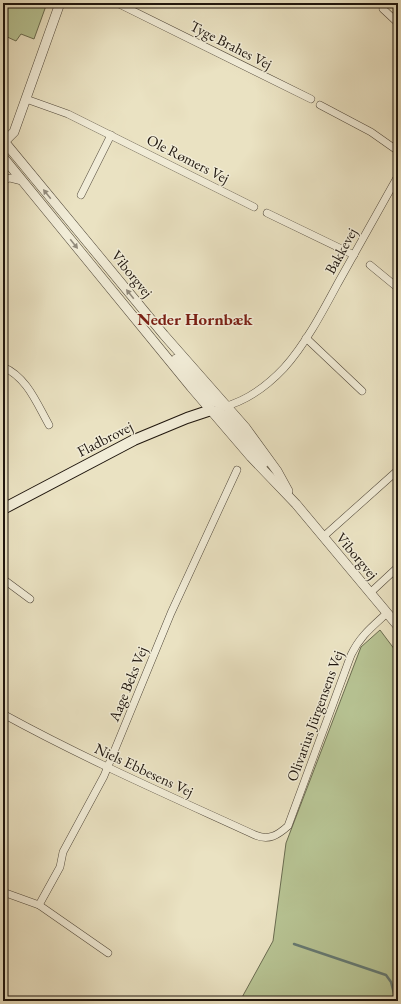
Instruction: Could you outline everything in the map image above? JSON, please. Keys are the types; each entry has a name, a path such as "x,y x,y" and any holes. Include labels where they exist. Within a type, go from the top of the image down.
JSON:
{"main road":[{"name":"Fladbrovej","path":"3,509 134,440 187,418 211,410"}],"street":[{"path":"4,141 14,132 60,3"},
{"name":"Tyge Brahes Vej","path":"117,3 311,99"},
{"path":"383,9 398,23"},
{"name":"Ole Rømers Vej","path":"26,100 68,114 254,207"},
{"path":"320,105 371,132 398,151"},
{"path":"81,195 111,135"},
{"name":"Viborgvej","path":"4,141 164,335 245,426 277,471 296,504"},
{"name":"Viborgvej","path":"3,157 191,387 251,457 296,504 398,626"},
{"name":"Bakkevej","path":"226,406 240,402 263,386 284,368 306,338 326,306 398,176"},
{"path":"3,180 16,178 23,181"},
{"path":"267,213 354,255"},
{"path":"370,265 398,288"},
{"path":"306,338 362,391"},
{"path":"153,340 173,356 213,401 226,406"},
{"path":"3,367 15,374 26,384 49,425"},
{"name":"Fladbrovej","path":"211,410 226,406"},
{"name":"Aage Beks Vej","path":"39,905 60,867 63,852 108,768 171,614 237,470"},
{"path":"323,537 398,470"},
{"path":"370,593 398,567"},
{"path":"3,579 30,599"},
{"name":"Olivarius Jürgensens Vej","path":"278,835 288,826 351,655 364,633 387,613"},
{"name":"Niels Ebbesens Vej","path":"3,714 108,768 258,836 267,837 278,835"},
{"path":"3,892 39,905 108,953"}],"green space":[{"path":"3,3 47,3 34,39 21,34 16,41 3,35"},
{"path":"380,630 398,654 398,1001 240,1001 273,941 286,843 361,647"}],"waterway":[{"path":"294,944 386,975 391,982 396,1001"}],"district":[{"name":"Neder Hornbæk","path":"195,319"}]}
